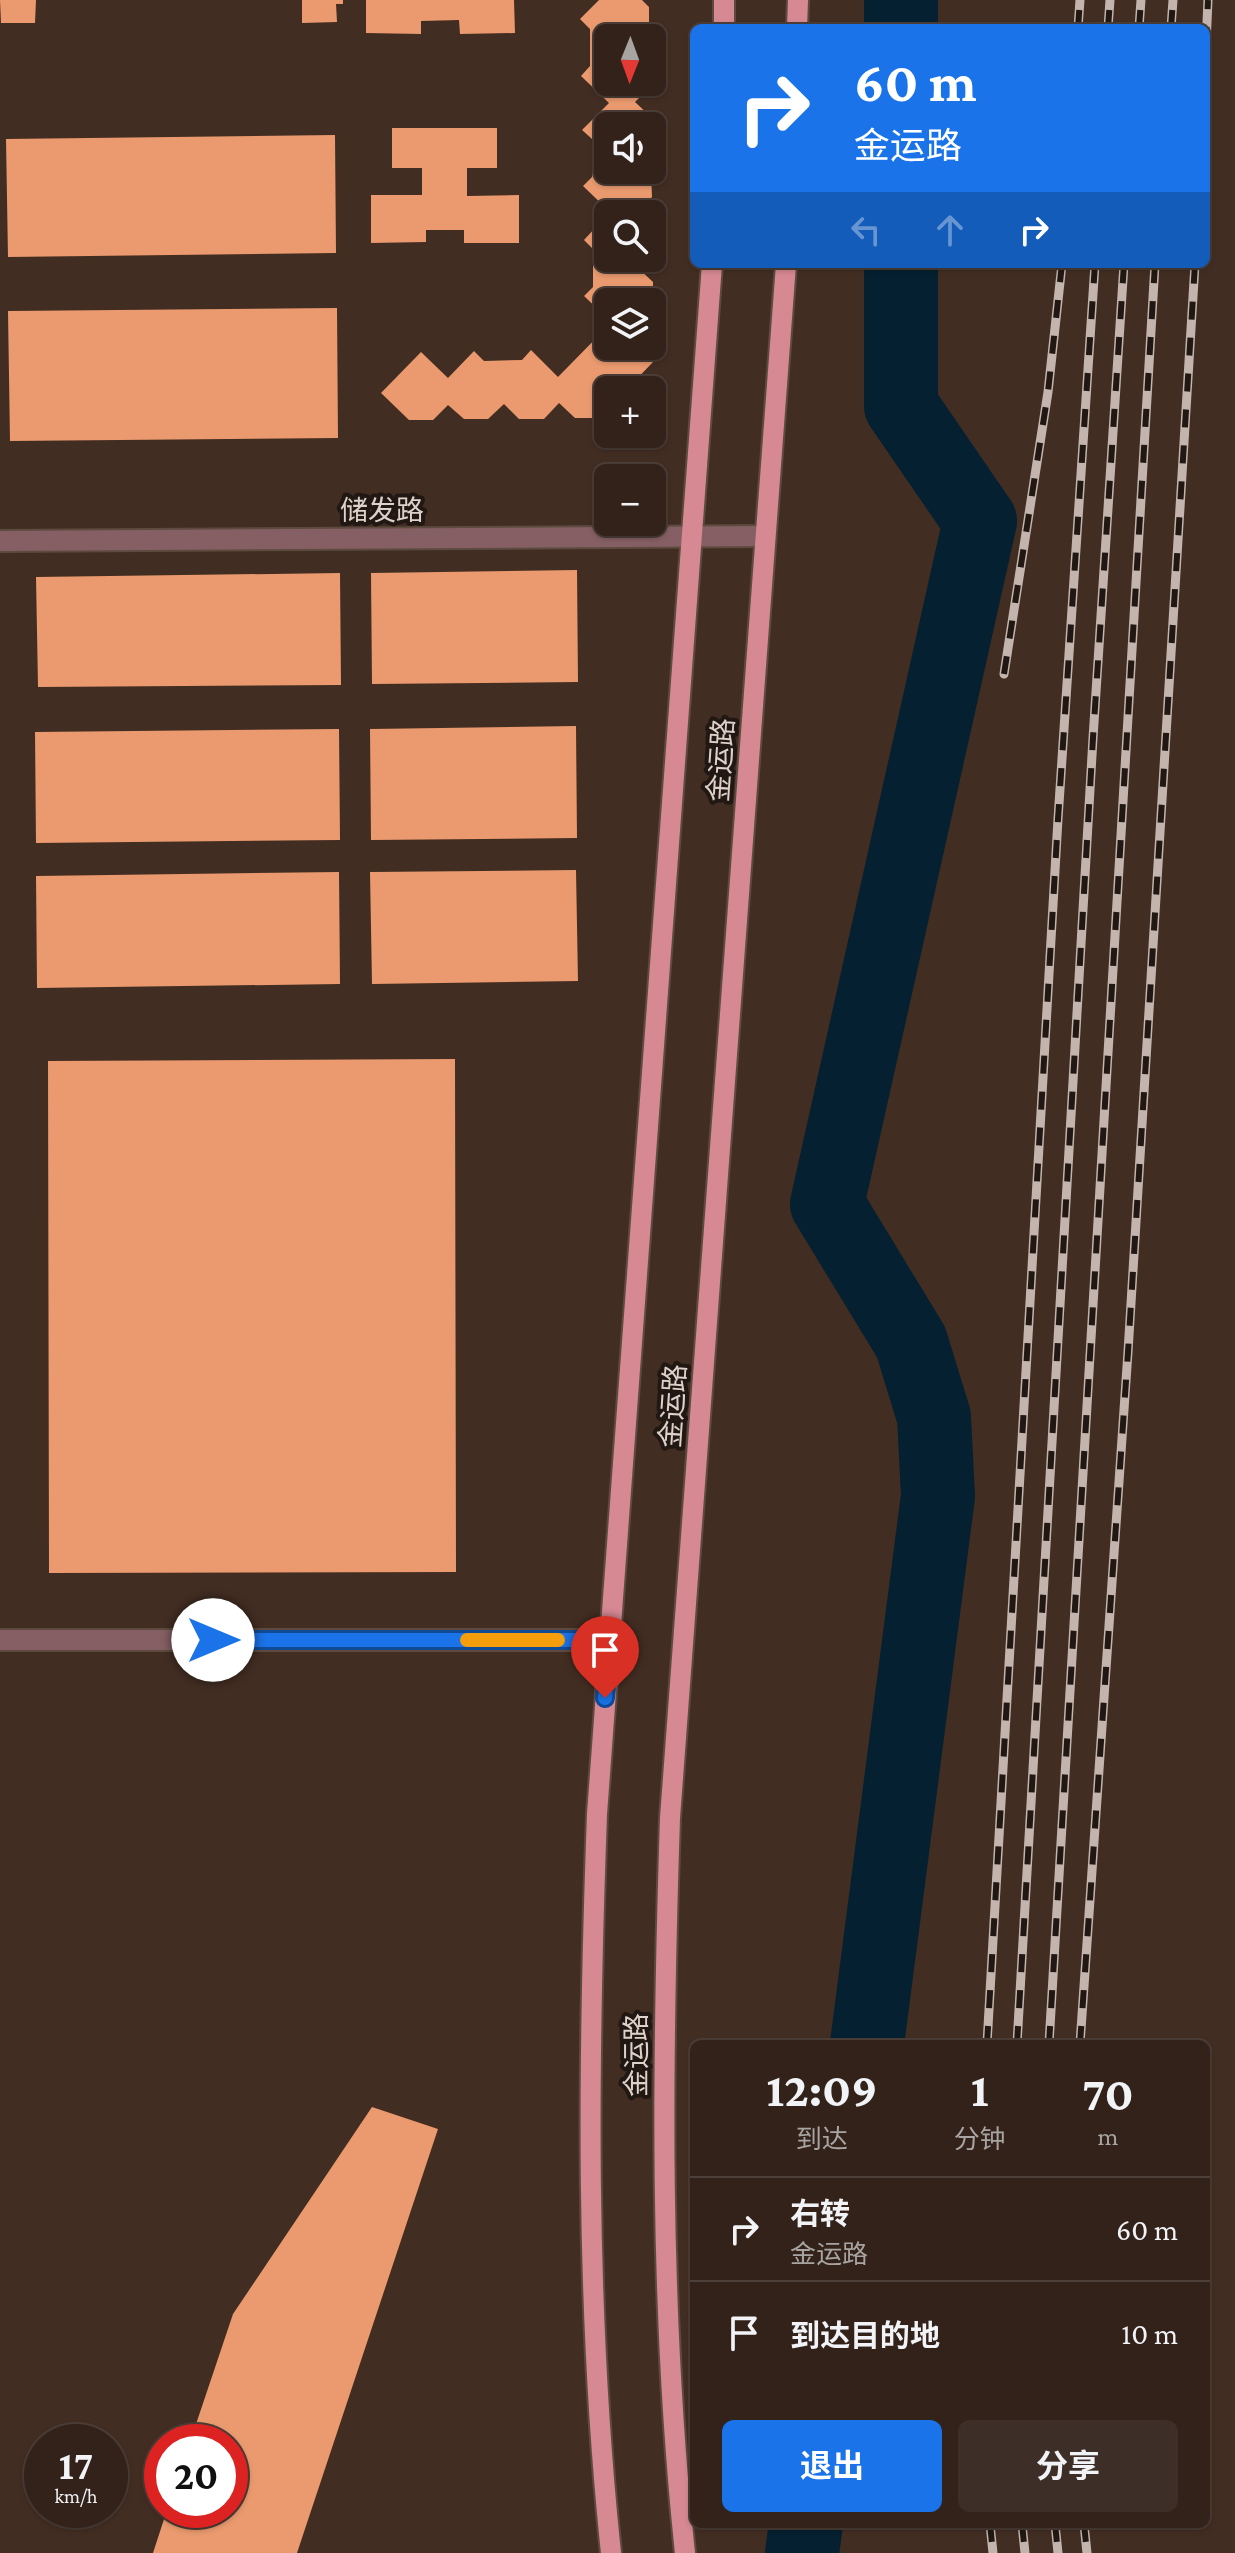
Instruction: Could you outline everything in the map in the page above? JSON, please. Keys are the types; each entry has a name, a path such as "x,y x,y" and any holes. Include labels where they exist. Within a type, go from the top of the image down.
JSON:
{"main road":[{"path":"724,0 724,24"},
{"path":"797,24 798,0"},
{"name":"金运路","path":"611,2553 597,2362 591,2179 590,2027 597,1814 712,268"},
{"name":"金运路","path":"685,2553 671,2358 664,2178 664,1998 670,1833 786,268"}],"street":[{"name":"储发路","path":"0,541 765,536"},
{"path":"0,1640 610,1640"}],"building":[{"path":"0,0 36,0 35,23 1,23"},
{"path":"302,0 343,0 343,4 336,4 337,22 302,23"},
{"path":"366,0 514,0 515,33 460,34 459,20 421,21 421,34 366,33"},
{"path":"599,0 642,0 649,7 649,24 594,24 594,89 581,76 590,66 590,29 580,19"},
{"path":"602,96 641,96 635,102 646,112 600,112 609,103"},
{"path":"594,118 594,184 651,184 652,197 649,200 598,200 583,186 592,177 592,139 582,130"},
{"path":"392,128 497,128 497,168 467,168 467,196 519,195 519,243 464,243 464,230 426,230 426,242 371,243 371,195 422,195 422,168 392,168"},
{"path":"335,135 336,253 8,257 6,139"},
{"path":"594,229 594,272 642,272 653,282 653,288 594,288 594,306 584,296 593,287 593,249 584,240"},
{"path":"337,308 338,438 10,441 8,311"},
{"path":"594,340 594,360 654,360 640,376 594,376 594,418 575,418 559,403 544,419 519,419 504,404 488,419 464,419 448,405 433,420 409,420 381,393 421,352 448,378 474,351 484,361 522,360 531,350 558,377"},
{"path":"577,570 578,682 372,684 371,573"},
{"path":"340,573 341,685 38,687 36,577"},
{"path":"576,726 577,838 371,840 370,729"},
{"path":"339,729 340,840 36,843 35,732"},
{"path":"576,870 578,981 372,984 370,872"},
{"path":"339,872 340,984 37,988 36,876"},
{"path":"455,1059 456,1572 49,1573 48,1061"},
{"path":"372,2107 438,2129 297,2553 153,2553 161,2528 248,2528 248,2424 196,2424 233,2314"}],"waterway":[{"path":"901,0 901,24"},
{"path":"868,2040 938,1496 934,1417 911,1342 827,1204 980,521 901,406 901,268"},
{"path":"802,2553 805,2528"}],"railway":[{"path":"1078,24 1080,0"},
{"path":"1108,24 1110,0"},
{"path":"1139,24 1141,0"},
{"path":"1171,24 1173,0"},
{"path":"1207,24 1208,0"},
{"path":"1004,674 1048,392 1062,268"},
{"path":"987,2040 1058,819 1095,268"},
{"path":"1017,2040 1093,738 1124,268"},
{"path":"1049,2040 1155,268"},
{"path":"1080,2040 1128,1352 1195,268"},
{"path":"990,2528 993,2553"},
{"path":"1022,2528 1025,2553"},
{"path":"1055,2528 1058,2553"},
{"path":"1084,2528 1087,2553"}],"slow traffic":[{"path":"467,1640 558,1640"}],"route":[{"path":"213,1640 610,1640 605,1698"}]}
